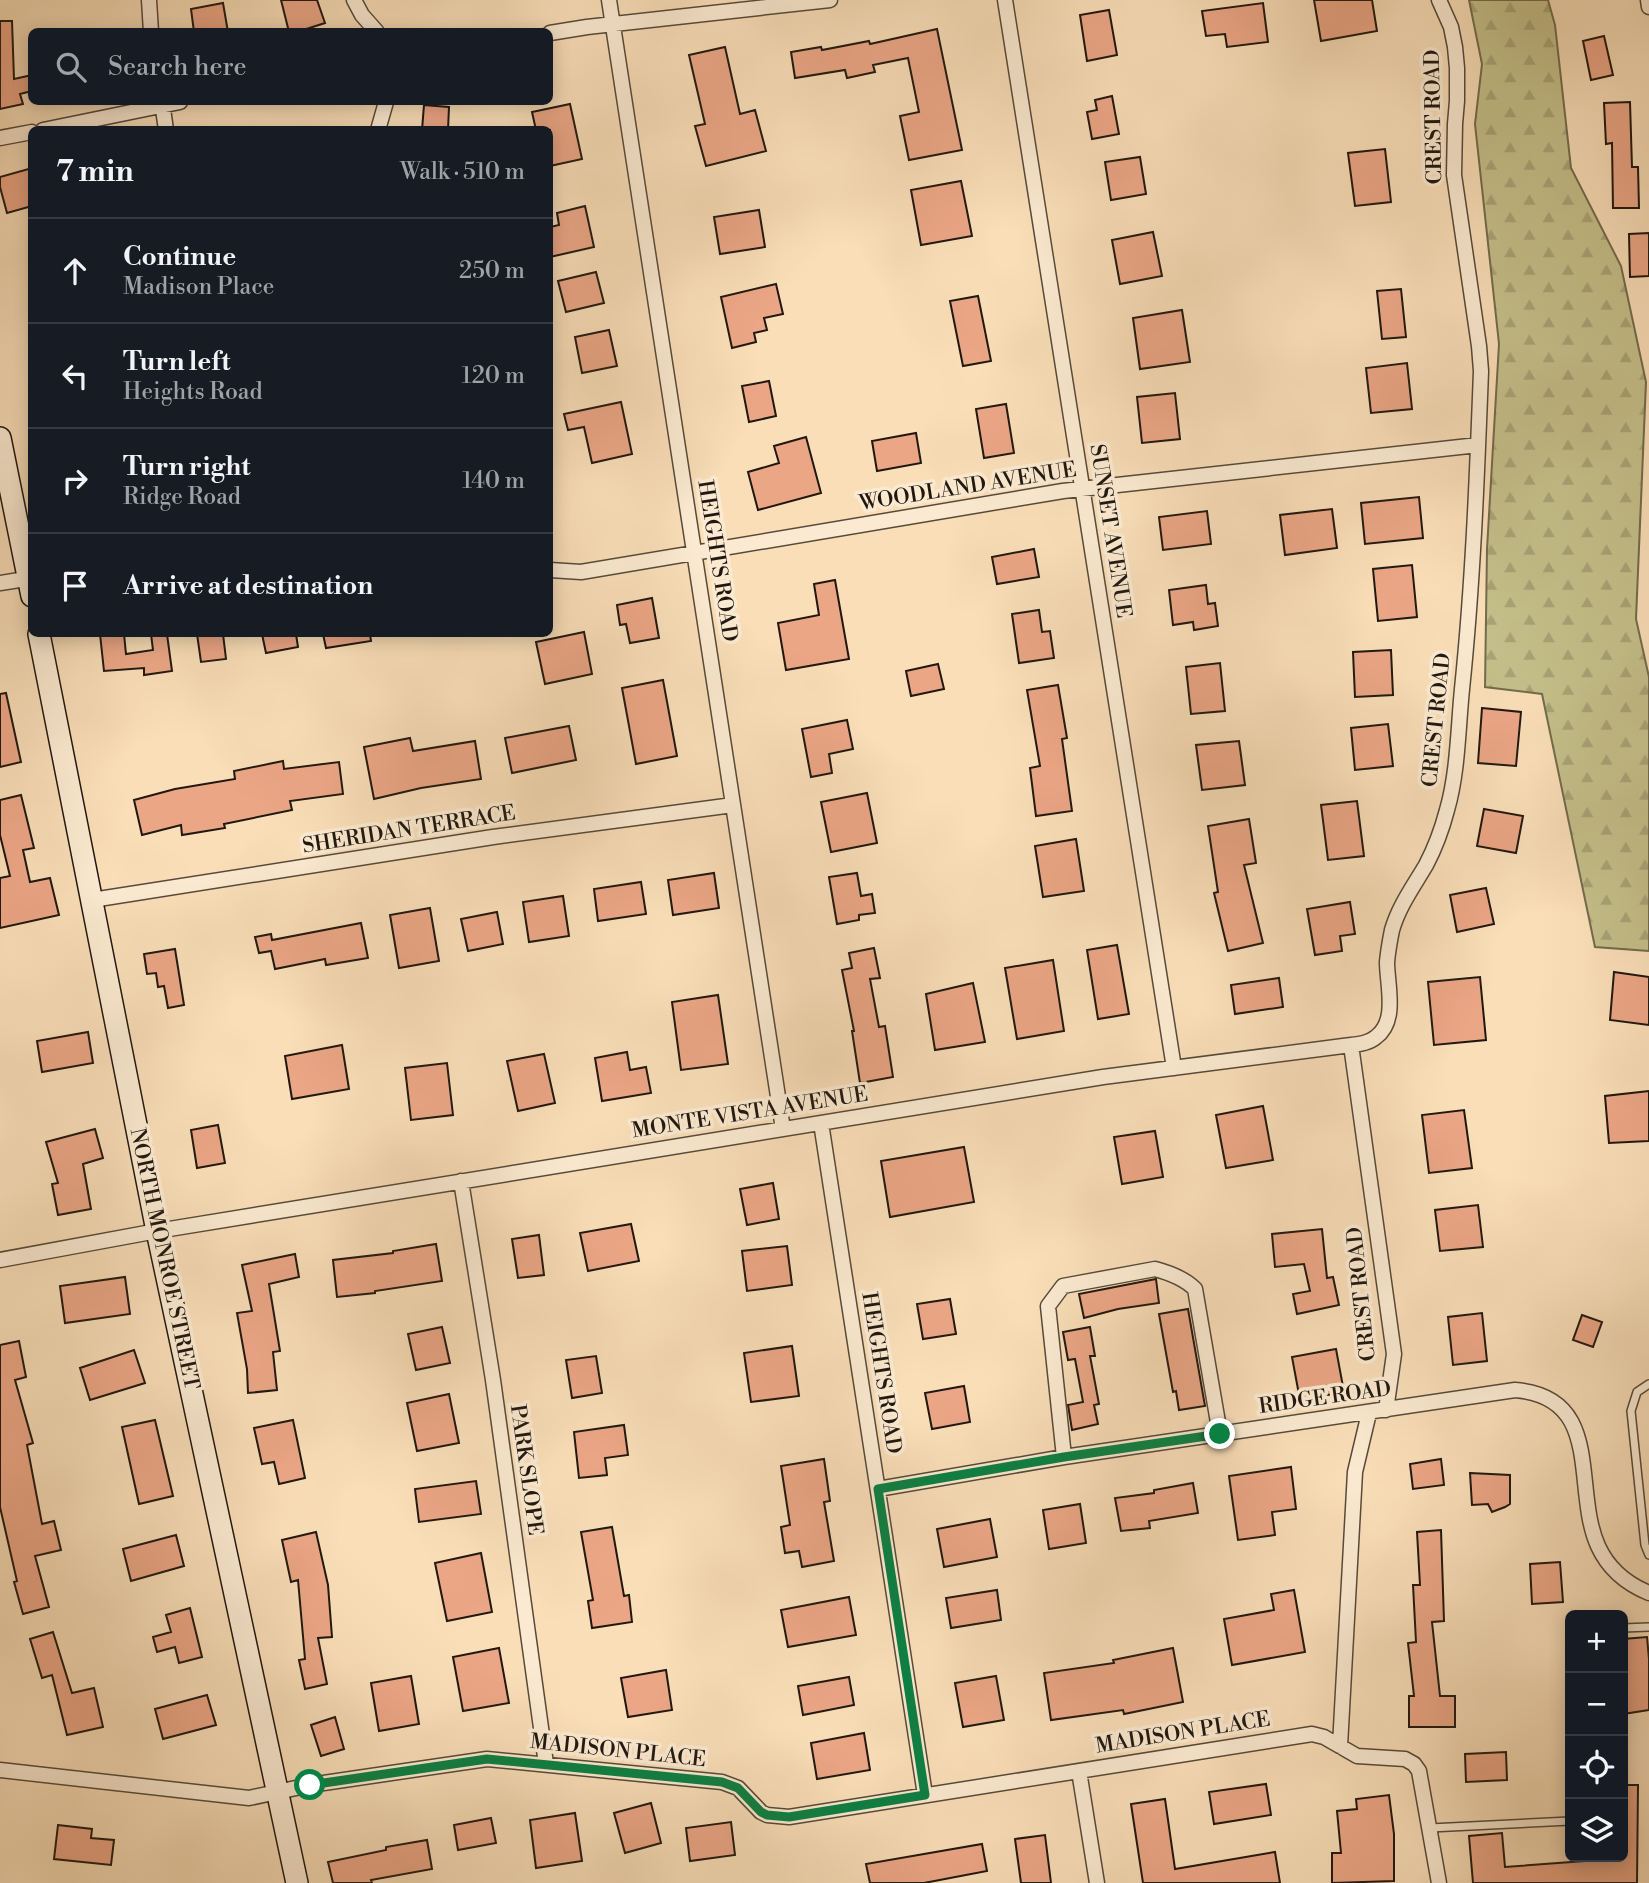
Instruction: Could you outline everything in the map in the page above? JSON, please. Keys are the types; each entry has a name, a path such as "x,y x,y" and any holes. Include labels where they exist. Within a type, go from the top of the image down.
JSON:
{"main road":[{"path":"0,438 28,574"},
{"name":"NORTH MONROE STREET","path":"40,637 157,1231 297,1883"}],"street":[{"path":"149,0 151,28"},
{"path":"354,0 373,28"},
{"name":"HEIGHTS ROAD","path":"609,0 783,1129"},
{"path":"553,33 830,0"},
{"name":"SUNSET AVENUE","path":"1005,0 1174,1068"},
{"name":"CREST ROAD","path":"1386,1410 1394,1354 1351,1045 1367,1042 1385,1028 1389,1016 1387,961 1395,919 1438,839 1448,808 1468,626 1481,371 1454,175 1457,68 1451,27 1439,0"},
{"path":"1648,0 1649,7"},
{"path":"61,126 153,105"},
{"path":"162,105 165,126"},
{"path":"379,126 385,105"},
{"path":"0,138 28,133"},
{"name":"WOODLAND AVENUE","path":"553,570 581,572 1082,488 1478,445"},
{"path":"0,583 28,584"},
{"name":"SHERIDAN TERRACE","path":"92,900 493,837 733,805"},
{"name":"MONTE VISTA AVENUE","path":"0,1260 157,1231 1103,1077 1351,1045"},
{"name":"HEIGHTS ROAD","path":"821,1123 925,1795"},
{"name":"PARK SLOPE","path":"461,1181 546,1765"},
{"path":"1064,1457 1048,1306 1063,1286 1155,1269 1169,1272 1187,1281 1195,1289 1220,1434"},
{"name":"RIDGE ROAD","path":"878,1489 1064,1457 1515,1390 1531,1391 1549,1398 1574,1424 1579,1440 1592,1529 1599,1547 1622,1577 1649,1593"},
{"path":"1340,1746 1355,1472 1369,1413"},
{"name":"MADISON PLACE","path":"0,1770 249,1798 310,1785 487,1759 722,1782 738,1788 761,1812 777,1817 789,1817 1312,1734 1324,1737 1357,1756 1405,1759 1414,1764 1419,1771 1429,1828"},
{"path":"1079,1771 1097,1883"},
{"path":"1429,1828 1438,1883"}],"lane":[{"path":"1649,1384 1637,1392 1631,1410 1645,1545 1649,1555"},
{"path":"1628,1628 1649,1627"},
{"path":"1429,1828 1565,1821"}],"green space":[{"path":"1469,0 1548,0 1555,25 1571,168 1621,266 1646,382 1636,619 1649,677 1649,951 1595,947 1542,694 1485,687 1487,549 1499,344 1475,124 1482,64"}],"building":[{"path":"281,0 317,0 325,23 309,28 288,28"},
{"path":"1314,0 1372,0 1377,31 1321,41"},
{"path":"223,3 227,28 193,28 191,9"},
{"path":"1263,3 1268,42 1227,47 1225,34 1206,36 1202,11"},
{"path":"1109,10 1117,55 1087,61 1080,15"},
{"path":"0,21 12,21 14,79 28,76 28,92 20,94 23,104 0,109"},
{"path":"937,29 962,150 909,160 900,116 919,112 908,58 873,65 875,72 847,78 845,70 795,78 791,52 821,47 822,50 869,41 870,44"},
{"path":"1604,36 1613,75 1591,80 1583,41"},
{"path":"725,47 740,114 755,110 766,151 706,166 695,126 705,124 689,55"},
{"path":"1112,96 1119,134 1092,139 1087,112 1097,110 1095,100"},
{"path":"1630,102 1632,167 1638,167 1639,208 1613,208 1612,143 1606,144 1604,103"},
{"path":"570,104 582,159 553,165 553,126 535,126 532,112"},
{"path":"424,105 449,107 448,126 422,126"},
{"path":"1385,149 1391,202 1355,206 1348,153"},
{"path":"1140,157 1146,194 1111,200 1105,162"},
{"path":"28,169 28,207 7,213 0,177"},
{"path":"961,181 972,236 921,245 911,190"},
{"path":"585,206 594,247 553,256 553,226 559,225 557,213"},
{"path":"759,210 765,247 720,254 714,217"},
{"path":"1153,232 1162,276 1120,284 1112,240"},
{"path":"1649,233 1649,276 1630,277 1629,234"},
{"path":"596,272 604,303 566,312 558,281"},
{"path":"776,284 783,314 764,318 767,330 754,333 756,342 732,348 721,297"},
{"path":"1401,289 1406,337 1382,339 1377,291"},
{"path":"978,296 991,361 963,366 950,301"},
{"path":"1182,310 1190,362 1140,369 1133,318"},
{"path":"609,330 617,366 582,373 575,337"},
{"path":"1407,363 1412,409 1371,413 1366,368"},
{"path":"769,381 776,416 749,422 742,386"},
{"path":"1175,393 1180,439 1142,443 1137,397"},
{"path":"621,402 632,454 592,463 584,427 568,430 564,414"},
{"path":"1006,404 1014,453 984,458 976,409"},
{"path":"916,433 921,463 877,471 872,441"},
{"path":"806,437 821,493 758,510 748,472 779,463 774,446"},
{"path":"1419,497 1423,538 1365,544 1361,503"},
{"path":"1332,509 1337,548 1285,555 1280,515"},
{"path":"1207,511 1211,544 1163,550 1159,517"},
{"path":"1034,549 1039,577 997,584 992,557"},
{"path":"1412,565 1417,617 1378,621 1373,569"},
{"path":"835,580 849,659 786,670 778,623 819,615 814,584"},
{"path":"1206,585 1208,604 1215,603 1218,626 1194,630 1193,622 1173,625 1169,590"},
{"path":"652,598 659,638 630,643 626,624 620,625 617,605"},
{"path":"1039,610 1042,632 1050,631 1054,658 1019,663 1012,614"},
{"path":"584,632 592,674 545,684 536,642"},
{"path":"100,637 124,637 126,654 153,650 151,637 167,637 172,671 144,675 144,668 104,671"},
{"path":"197,637 223,637 226,659 201,662"},
{"path":"263,637 296,637 298,647 266,653"},
{"path":"324,637 370,637 371,641 326,648"},
{"path":"1391,650 1393,695 1355,697 1353,652"},
{"path":"1220,663 1225,711 1191,714 1186,667"},
{"path":"938,664 944,689 911,696 906,671"},
{"path":"663,680 677,756 636,764 622,688"},
{"path":"1058,685 1067,738 1062,739 1072,811 1036,816 1030,768 1040,766 1027,690"},
{"path":"6,693 21,762 0,767 0,694"},
{"path":"1482,708 1521,712 1516,766 1478,763"},
{"path":"847,720 853,749 829,754 832,773 811,777 802,729"},
{"path":"1388,724 1393,766 1355,770 1351,728"},
{"path":"569,726 576,760 512,773 505,738"},
{"path":"410,738 413,751 475,741 481,779 421,788 374,799 364,747"},
{"path":"1239,741 1245,785 1202,790 1196,745"},
{"path":"283,761 284,769 339,762 343,794 290,801 292,810 224,824 225,828 182,835 181,825 142,835 134,800 175,789 235,779 234,771"},
{"path":"867,793 877,843 831,852 821,802"},
{"path":"21,795 34,848 23,850 30,882 50,878 59,915 0,928 0,878 10,876 0,835 0,800"},
{"path":"1357,801 1364,856 1328,860 1321,805"},
{"path":"1484,809 1523,816 1516,853 1477,846"},
{"path":"1249,819 1256,863 1244,865 1263,943 1228,951 1214,893 1218,892 1208,826"},
{"path":"1076,839 1084,891 1043,897 1035,846"},
{"path":"714,873 719,908 673,915 668,880"},
{"path":"857,873 861,896 872,894 875,913 859,915 859,920 837,924 829,877"},
{"path":"641,882 646,914 598,921 594,889"},
{"path":"1486,888 1494,924 1457,932 1450,895"},
{"path":"563,896 569,936 529,942 523,902"},
{"path":"1350,902 1355,934 1340,936 1342,951 1315,955 1307,909"},
{"path":"430,908 439,961 399,968 390,915"},
{"path":"497,912 503,944 468,951 461,919"},
{"path":"361,923 368,958 326,965 325,959 275,969 271,951 259,953 255,937 271,934 272,940"},
{"path":"1117,945 1129,1014 1098,1019 1087,950"},
{"path":"874,948 880,978 870,979 879,1027 885,1026 893,1077 860,1083 854,1031 842,970 852,968 849,953"},
{"path":"175,949 184,1005 168,1008 164,986 158,987 156,973 147,974 144,954"},
{"path":"1053,960 1064,1031 1017,1039 1005,968"},
{"path":"1614,972 1649,977 1649,1025 1610,1020"},
{"path":"1480,977 1486,1040 1434,1045 1428,982"},
{"path":"1279,978 1283,1007 1235,1014 1231,985"},
{"path":"973,983 985,1042 935,1050 926,994"},
{"path":"718,995 728,1064 681,1070 672,1002"},
{"path":"88,1032 93,1063 42,1072 37,1041"},
{"path":"342,1045 349,1089 292,1099 285,1056"},
{"path":"627,1052 630,1070 646,1067 651,1093 602,1101 595,1058"},
{"path":"544,1054 555,1103 518,1111 507,1061"},
{"path":"447,1063 453,1115 411,1120 405,1068"},
{"path":"1649,1091 1649,1141 1609,1143 1605,1096"},
{"path":"1263,1106 1273,1160 1226,1168 1216,1115"},
{"path":"1464,1110 1472,1168 1429,1173 1422,1115"},
{"path":"218,1125 225,1163 197,1168 191,1130"},
{"path":"95,1129 103,1158 83,1164 91,1209 58,1215 52,1184 58,1183 46,1142"},
{"path":"1155,1131 1163,1177 1122,1184 1114,1137"},
{"path":"964,1147 974,1202 890,1217 881,1161"},
{"path":"773,1183 779,1219 747,1225 740,1189"},
{"path":"1478,1205 1483,1247 1440,1251 1435,1210"},
{"path":"631,1224 639,1261 588,1271 580,1233"},
{"path":"1322,1229 1327,1278 1333,1277 1339,1305 1297,1314 1293,1294 1310,1291 1304,1264 1275,1267 1272,1234"},
{"path":"539,1235 544,1275 518,1278 512,1239"},
{"path":"436,1244 442,1281 337,1297 333,1260 393,1253"},
{"path":"787,1246 792,1285 747,1291 742,1251"},
{"path":"295,1254 299,1277 269,1284 280,1351 273,1352 277,1390 248,1393 247,1369 237,1313 252,1311 242,1265"},
{"path":"125,1277 130,1314 65,1323 60,1286"},
{"path":"1156,1279 1159,1303 1118,1309 1084,1318 1079,1294"},
{"path":"950,1299 956,1334 923,1339 917,1304"},
{"path":"1188,1309 1205,1406 1179,1410 1176,1391 1173,1392 1159,1314"},
{"path":"1482,1313 1487,1361 1453,1365 1448,1317"},
{"path":"1582,1315 1602,1322 1593,1347 1573,1340"},
{"path":"442,1327 450,1363 416,1370 408,1334"},
{"path":"1090,1327 1095,1356 1090,1356 1099,1404 1094,1405 1098,1424 1072,1430 1068,1405 1083,1402 1075,1359 1068,1360 1063,1332"},
{"path":"19,1341 26,1377 15,1380 33,1443 27,1445 42,1524 54,1521 61,1550 35,1556 49,1607 23,1614 0,1507 0,1345"},
{"path":"792,1346 799,1396 751,1402 744,1353"},
{"path":"1336,1349 1344,1392 1300,1400 1292,1357"},
{"path":"134,1350 145,1383 90,1400 80,1368"},
{"path":"596,1356 602,1393 572,1398 566,1360"},
{"path":"964,1386 970,1422 932,1429 925,1393"},
{"path":"449,1394 459,1443 417,1451 407,1403"},
{"path":"155,1420 173,1496 139,1504 122,1427"},
{"path":"293,1420 305,1478 279,1484 274,1462 262,1464 254,1428"},
{"path":"624,1425 628,1455 605,1458 607,1475 579,1478 574,1432"},
{"path":"824,1459 830,1501 824,1502 834,1561 802,1567 799,1551 785,1553 781,1527 790,1525 781,1466"},
{"path":"1441,1459 1444,1485 1413,1489 1410,1464"},
{"path":"1291,1467 1296,1509 1272,1512 1275,1535 1238,1540 1229,1476"},
{"path":"1470,1473 1510,1475 1510,1504 1492,1512 1488,1504 1472,1505"},
{"path":"476,1481 481,1514 419,1522 415,1489"},
{"path":"1193,1483 1198,1513 1149,1521 1150,1528 1121,1531 1115,1498 1154,1493 1154,1490"},
{"path":"1080,1504 1086,1543 1049,1549 1043,1510"},
{"path":"990,1519 997,1557 944,1567 937,1529"},
{"path":"612,1527 624,1596 629,1595 632,1622 592,1628 588,1601 593,1600 581,1532"},
{"path":"1441,1530 1444,1621 1432,1622 1440,1696 1455,1696 1455,1727 1409,1727 1409,1696 1414,1696 1408,1643 1416,1642 1413,1585 1420,1585 1417,1532"},
{"path":"316,1532 328,1585 332,1637 318,1638 327,1684 305,1689 299,1660 305,1659 298,1580 291,1582 282,1540"},
{"path":"176,1535 184,1566 131,1581 123,1549"},
{"path":"481,1553 492,1612 447,1621 435,1563"},
{"path":"1560,1562 1563,1602 1532,1604 1530,1564"},
{"path":"997,1590 1001,1620 951,1628 946,1598"},
{"path":"1294,1590 1305,1652 1232,1665 1224,1619 1274,1610 1271,1594"},
{"path":"849,1597 856,1635 788,1647 781,1610"},
{"path":"190,1608 202,1657 179,1663 175,1647 157,1652 153,1637 171,1632 166,1615"},
{"path":"53,1632 72,1693 94,1688 103,1727 67,1735 52,1675 42,1678 30,1639"},
{"path":"1647,1637 1649,1710 1628,1713 1628,1673 1628,1639"},
{"path":"499,1648 509,1703 463,1711 453,1657"},
{"path":"1173,1648 1183,1702 1124,1714 1123,1710 1051,1720 1044,1673 1114,1663 1113,1660"},
{"path":"666,1670 672,1710 628,1717 621,1678"},
{"path":"411,1676 419,1724 379,1731 371,1683"},
{"path":"996,1676 1004,1720 963,1727 955,1683"},
{"path":"849,1677 854,1705 803,1715 798,1686"},
{"path":"207,1695 216,1725 163,1739 155,1709"},
{"path":"335,1717 344,1749 321,1756 311,1725"},
{"path":"864,1733 870,1770 817,1779 811,1743"},
{"path":"1506,1752 1507,1780 1466,1782 1465,1754"},
{"path":"1266,1784 1271,1815 1214,1824 1209,1792"},
{"path":"1628,1785 1638,1785 1637,1883 1473,1883 1469,1836 1502,1833 1505,1867 1571,1862 1628,1862"},
{"path":"1389,1795 1394,1834 1394,1881 1332,1883 1332,1853 1341,1853 1337,1811 1357,1809 1356,1799"},
{"path":"1165,1799 1175,1869 1275,1852 1280,1883 1143,1883 1131,1804"},
{"path":"651,1803 661,1843 625,1853 614,1813"},
{"path":"575,1813 582,1861 536,1868 530,1820"},
{"path":"491,1818 496,1843 458,1850 454,1825"},
{"path":"731,1822 735,1855 690,1861 686,1828"},
{"path":"58,1825 92,1829 91,1838 114,1840 111,1865 54,1859"},
{"path":"1045,1835 1051,1883 1021,1883 1015,1839"},
{"path":"427,1840 432,1869 371,1880 372,1883 333,1883 328,1862"},
{"path":"982,1844 987,1871 924,1883 870,1883 866,1864"}],"route":[{"path":"310,1785 487,1759 722,1782 738,1788 761,1812 777,1817 925,1795 878,1489 1220,1434"}]}
